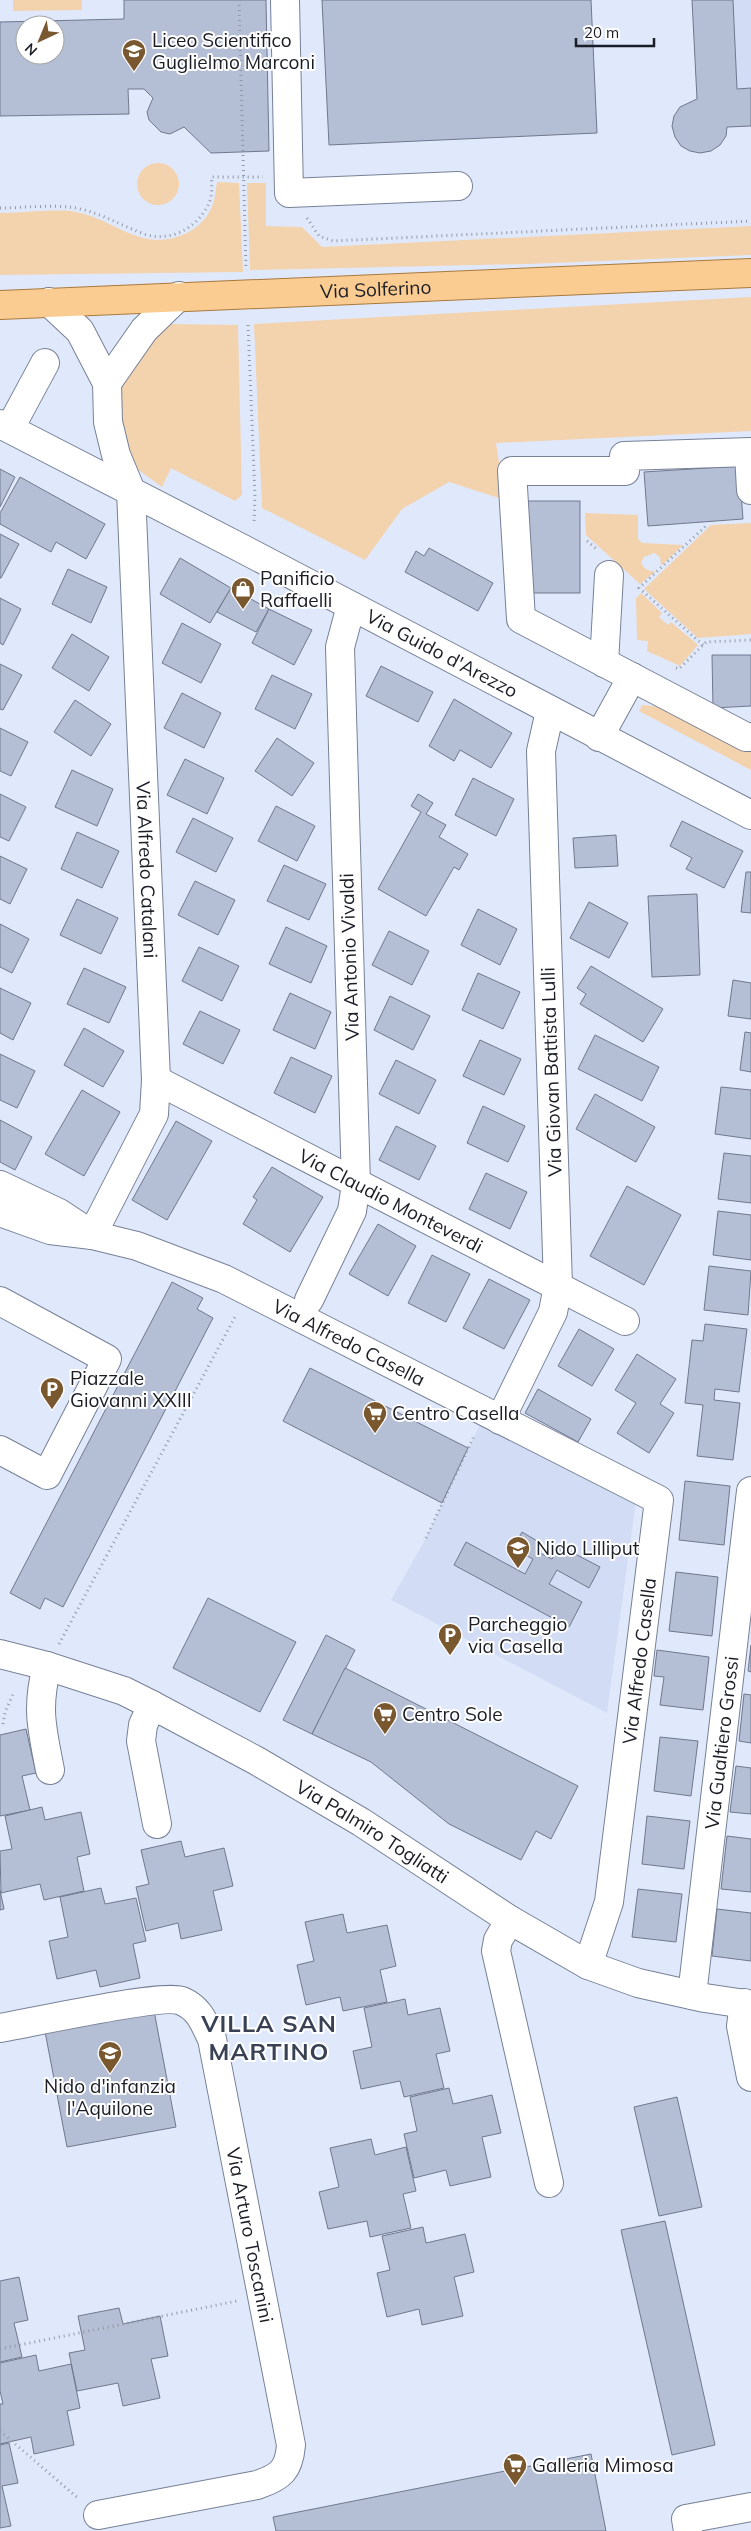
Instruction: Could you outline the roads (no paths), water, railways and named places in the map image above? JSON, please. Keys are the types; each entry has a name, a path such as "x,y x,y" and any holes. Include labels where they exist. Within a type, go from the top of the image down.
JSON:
{"main road":[{"name":"Via Solferino","path":"0,305 179,296 751,274"}],"street":[{"path":"285,0 289,193 458,186"},
{"path":"107,383 144,330 179,296"},
{"path":"50,302 80,331 107,383 108,422 116,455 132,491"},
{"path":"5,426 46,363"},
{"name":"Via Guido d'Arezzo","path":"5,426 751,816"},
{"path":"751,490 750,452 624,456 624,471 512,471 521,620 751,738"},
{"name":"Via Alfredo Catalani","path":"92,1235 154,1114 156,1080 132,491"},
{"path":"604,663 609,575"},
{"name":"Via Antonio Vivaldi","path":"308,1300 352,1211 356,1184 340,647 352,606"},
{"path":"599,737 632,677"},
{"name":"Via Giovan Battista Lulli","path":"500,1420 553,1312 558,1286 541,751 550,711"},
{"name":"Via Claudio Monteverdi","path":"156,1080 625,1321"},
{"name":"Via Alfredo Casella","path":"0,1184 59,1213 92,1235"},
{"name":"Via Alfredo Casella","path":"4,1216 50,1230 92,1235 138,1246 224,1279 659,1500 609,1902 588,1965"},
{"path":"0,1302 107,1359 47,1475 0,1450"},
{"name":"Via Gualtiero Grossi","path":"692,1995 751,1491"},
{"name":"Via Palmiro Togliatti","path":"0,1654 47,1666 124,1691 152,1704 257,1761 361,1822 510,1920 588,1965 638,1983 692,1995 747,2004"},
{"path":"47,1666 42,1687 40,1719 50,1770"},
{"path":"152,1704 143,1724 141,1741 157,1824"},
{"path":"510,1920 498,1940 496,1951 549,2183"},
{"name":"Via Arturo Toscanini","path":"0,2028 152,2000 181,2000 200,2013 212,2039 290,2444 289,2463 275,2479 257,2485 98,2515"},
{"path":"747,2004 741,2026 751,2077"},
{"path":"688,2531 686,2520 751,2507"}],"place":[{"name":"Liceo Scientifico Guglielmo Marconi","path":"134,72"},
{"name":"Panificio Raffaelli","path":"243,610"},
{"name":"Piazzale Giovanni XXIII","path":"52,1410"},
{"name":"Centro Casella","path":"375,1434"},
{"name":"Nido Lilliput","path":"518,1569"},
{"name":"Parcheggio via Casella","path":"450,1656"},
{"name":"Centro Sole","path":"385,1735"},
{"name":"Nido d'infanzia l'Aquilone","path":"110,2074"},
{"name":"Galleria Mimosa","path":"515,2486"}],"district":[{"name":"VILLA SAN MARTINO","path":"269,2038"}]}
